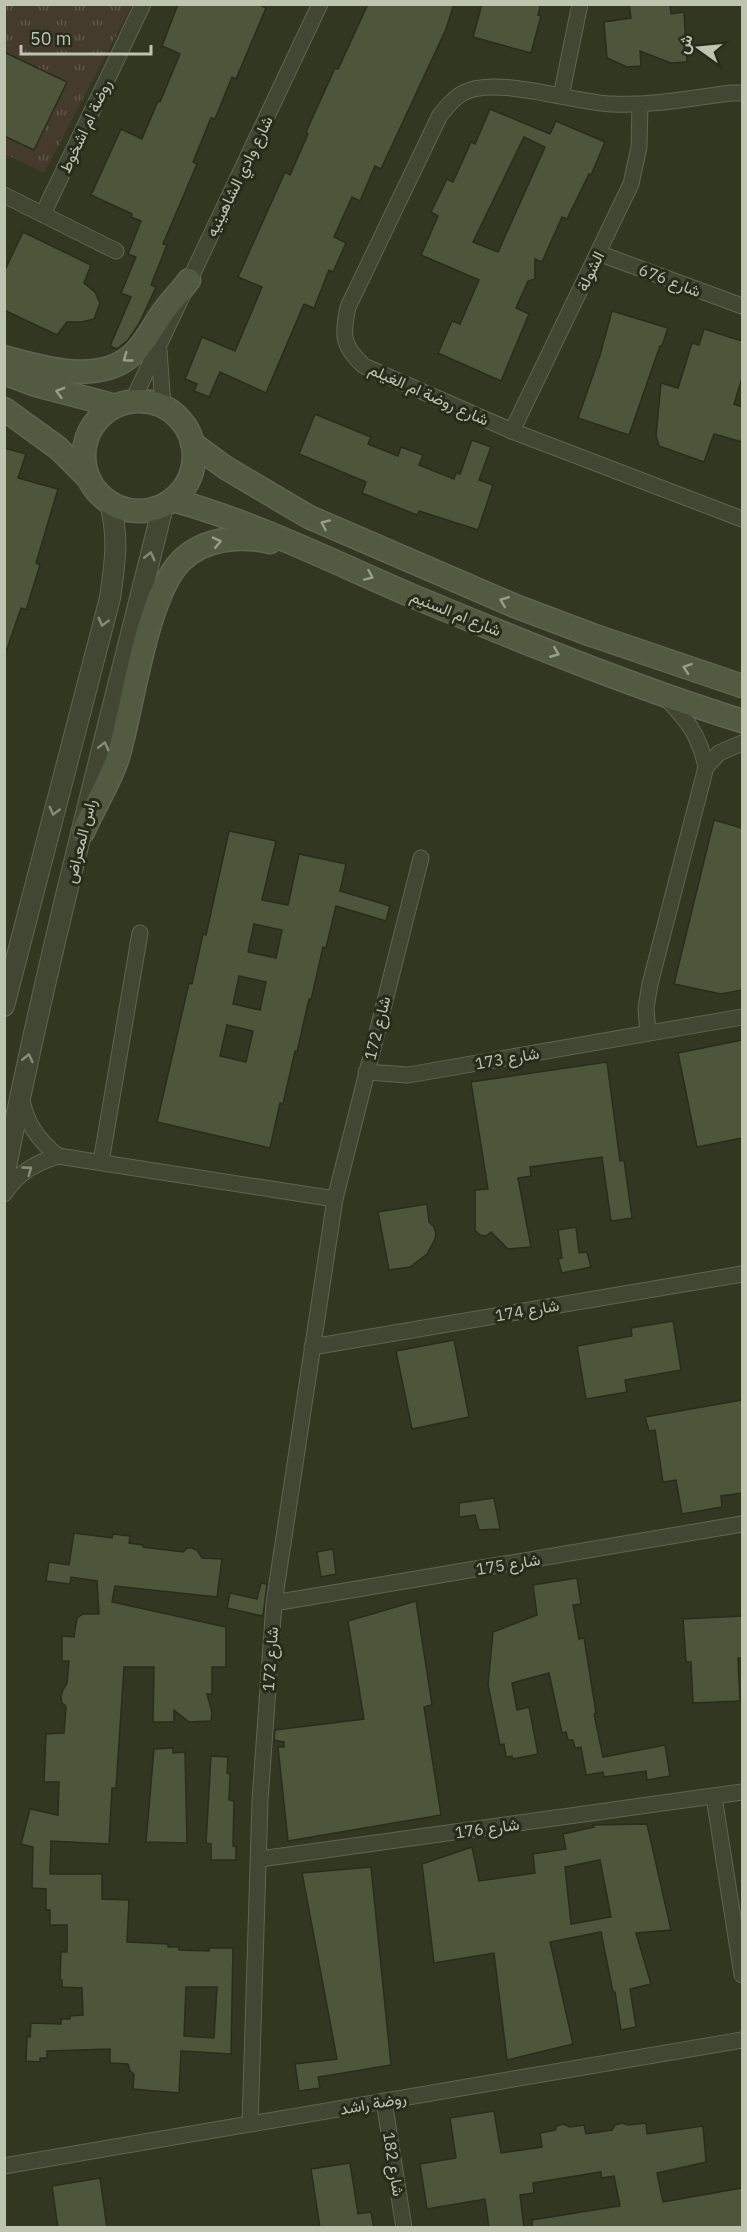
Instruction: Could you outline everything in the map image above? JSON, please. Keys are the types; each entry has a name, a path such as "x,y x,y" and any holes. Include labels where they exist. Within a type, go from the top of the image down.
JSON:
{"main road":[{"path":"4,357 67,370 106,368 120,363 132,355 146,340 162,313 189,280"},
{"path":"4,373 36,385 124,404 148,402 163,406 186,428 192,443 194,459 191,474 183,489 168,503 149,511 122,509 97,492 88,478 58,448 4,409"},
{"path":"88,478 84,461 85,444 92,429 102,415 124,404"},
{"name":"شارع ام السنيم","path":"192,443 244,480 320,521 515,606 742,686"},
{"name":"شارع ام السنيم","path":"168,503 224,515 422,600 664,696 742,721"},
{"path":"83,832 117,759 154,615 165,584 174,569 194,550 214,542 235,539 259,540 316,553"}],"street":[{"name":"روضة ام اشخوط","path":"44,214 143,4"},
{"name":"شارع وادي الشاهينيه","path":"124,404 159,347 320,4"},
{"path":"561,96 580,4"},
{"name":"شارع روضة ام الغيلم","path":"742,93 640,105 609,104 503,88 482,88 463,92 440,115 348,307 344,326 345,343 352,356 364,366 512,430 742,519"},
{"name":"الشولة","path":"512,430 631,183 639,147 640,105"},
{"path":"4,195 116,251"},
{"name":"شارع 676","path":"598,253 742,306"},
{"name":"شارع وادي الشاهينيه","path":"159,347 163,406"},
{"name":"راس المعراض","path":"4,1006 7,987 110,598 116,560 116,528 110,503"},
{"name":"راس المعراض","path":"4,1177 51,959 168,503"},
{"path":"664,696 698,736 706,767"},
{"path":"648,1033 646,1008 650,984 706,767 719,753 742,743"},
{"name":"شارع 172","path":"250,2124 260,1801 274,1603 335,1199 421,858"},
{"path":"101,1162 140,933"},
{"name":"شارع 173","path":"366,1072 408,1075 742,1017"},
{"path":"21,1094 24,1112 32,1129 58,1156"},
{"path":"4,1194 23,1172 40,1162 58,1156 335,1199"},
{"name":"شارع 174","path":"312,1347 742,1274"},
{"name":"شارع 175","path":"274,1603 742,1524"},
{"name":"شارع 176","path":"260,1859 742,1792"},
{"path":"714,1797 742,1976"},
{"name":"روضة راشد","path":"4,2166 742,2040"},
{"name":"شارع 182","path":"384,2101 404,2228"}],"green space":[{"path":"5,5 132,5 44,173 5,154"}],"building":[{"path":"178,4 258,4 266,8 236,79 232,77 215,119 211,118 193,162 197,164 163,244 167,245 151,285 156,287 139,324 128,340 117,349 110,346 131,297 121,293 136,257 128,254 141,221 131,217 132,214 91,195 121,129 142,139 158,101 160,102 180,54 162,46"},
{"path":"368,4 454,4 446,29 381,169 375,166 360,201 352,197 334,237 346,243 333,272 329,270 314,308 304,304 266,393 220,372 209,397 194,391 197,384 185,379 202,337 235,351 262,287 238,277 285,172 290,175 308,134 306,132 335,68 338,69"},
{"path":"482,4 541,4 538,15 541,16 531,53 473,37"},
{"path":"629,4 670,4 671,14 684,12 687,62 671,63 640,51 641,66 627,67 607,58 604,22 631,18"},
{"path":"4,52 67,82 34,150 4,136"},
{"path":"490,109 550,134 556,121 605,142 591,175 589,174 567,219 562,217 542,262 535,259 535,279 528,281 516,308 529,314 501,381 438,353 452,321 460,324 479,280 421,255 438,216 431,212 447,179 453,182 471,142 475,144","holes":["524,137 545,147 498,252 473,242"]},
{"path":"23,232 91,265 84,283 95,292 100,303 94,319 67,322 57,335 4,310 4,272"},
{"path":"612,311 668,328 629,435 578,418 600,355"},
{"path":"704,329 742,341 742,378 734,404 742,407 742,442 714,434 704,462 659,446 656,436 661,383 678,388 692,343 699,345"},
{"path":"315,414 371,437 368,444 398,456 401,447 423,455 419,465 454,479 456,473 460,474 472,440 491,447 479,480 493,485 478,530 419,511 417,515 362,493 366,482 299,454"},
{"path":"4,448 26,454 18,478 58,489 36,563 40,565 26,610 21,608 7,649 4,648"},
{"path":"714,820 742,828 742,990 721,994 674,984"},
{"path":"229,831 276,841 262,900 288,905 299,854 346,864 340,891 390,906 386,921 336,906 326,948 323,947 311,1000 309,999 297,1052 295,1051 283,1104 280,1103 270,1148 157,1122 189,983 192,984 203,934 206,935","holes":["254,924 282,930 276,958 248,952","239,976 266,982 260,1010 233,1004","227,1025 253,1031 246,1062 220,1056"]},
{"path":"742,1040 742,1138 697,1147 678,1053"},
{"path":"607,1062 620,1161 624,1160 632,1218 611,1221 602,1157 530,1167 531,1176 518,1178 531,1247 508,1249 491,1232 486,1236 480,1235 475,1230 475,1190 488,1189 471,1082"},
{"path":"427,1204 429,1222 436,1234 427,1254 410,1267 389,1270 378,1212"},
{"path":"576,1227 579,1253 587,1252 591,1267 562,1273 558,1259 562,1258 558,1230"},
{"path":"673,1321 681,1370 625,1380 627,1392 586,1399 577,1346 632,1336 631,1328"},
{"path":"454,1340 469,1417 412,1429 396,1351"},
{"path":"742,1400 742,1493 721,1496 722,1507 682,1514 676,1480 663,1482 655,1430 649,1431 645,1417"},
{"path":"494,1498 500,1529 479,1530 475,1515 459,1517 459,1503"},
{"path":"74,1533 112,1538 113,1534 130,1536 129,1543 143,1545 143,1547 183,1552 187,1548 192,1548 197,1550 202,1558 222,1559 217,1597 115,1586 112,1602 226,1627 226,1667 212,1667 212,1694 207,1694 212,1712 211,1721 189,1722 174,1710 174,1722 153,1722 154,1667 124,1667 116,1788 112,1788 109,1844 51,1841 50,1874 102,1874 102,1899 129,1900 127,1942 168,1944 168,1947 179,1947 179,1950 209,1951 209,1948 233,1948 231,2054 181,2051 179,2093 133,2089 134,2074 130,2071 128,2064 110,2063 110,2049 47,2051 47,2058 40,2058 40,2062 26,2061 27,2037 30,2037 31,2023 61,2024 61,2019 83,2015 82,1988 62,1987 62,1980 60,1980 61,1952 67,1952 67,1925 50,1925 50,1910 46,1910 46,1889 32,1888 33,1847 21,1844 30,1809 58,1815 59,1782 44,1782 46,1734 64,1733 66,1706 61,1699 67,1683 69,1661 62,1661 62,1636 74,1637 77,1618 83,1614 99,1614 97,1581 71,1577 70,1584 46,1581 49,1562 69,1565","holes":["186,1987 217,1987 214,2038 184,2036"]},
{"path":"333,1549 336,1574 321,1577 317,1552"},
{"path":"577,1578 581,1604 573,1605 579,1639 584,1638 596,1713 594,1714 603,1757 665,1745 670,1776 647,1780 646,1771 604,1777 603,1772 586,1775 581,1747 575,1748 573,1740 568,1740 566,1732 562,1733 549,1673 512,1683 517,1710 529,1707 538,1754 513,1759 512,1756 506,1757 504,1744 500,1745 488,1685 493,1632 537,1615 533,1585"},
{"path":"261,1583 267,1584 263,1616 227,1608 230,1593 257,1599"},
{"path":"416,1601 432,1705 424,1707 441,1815 288,1841 278,1747 284,1747 284,1742 274,1740 275,1730 364,1719 348,1621"},
{"path":"742,1616 742,1658 738,1658 740,1701 693,1703 691,1662 686,1662 683,1619"},
{"path":"173,1748 173,1753 185,1752 187,1843 146,1842 154,1749"},
{"path":"211,1756 228,1757 229,1800 234,1801 233,1846 236,1846 236,1860 211,1860 211,1844 206,1843"},
{"path":"647,1824 671,1930 636,1933 651,1984 630,1989 636,2027 621,2030 601,1932 550,1942 573,2044 507,2060 494,1953 434,1963 422,1864 472,1847 479,1881 535,1873 533,1854 566,1849 563,1834 594,1827 593,1825","holes":["600,1860 611,1917 571,1924 565,1867"]},
{"path":"371,1867 391,2065 318,2077 320,2088 299,2091 295,2064 337,2059 302,1873"},
{"path":"494,2111 501,2153 542,2147 540,2133 555,2130 557,2126 563,2124 570,2127 584,2125 586,2134 612,2130 615,2125 622,2123 628,2125 646,2123 647,2134 703,2126 706,2162 657,2173 663,2202 742,2188 742,2228 532,2228 532,2220 620,2206 614,2176 601,2178 601,2172 533,2183 534,2193 520,2195 524,2228 489,2228 485,2199 427,2209 420,2164 456,2158 450,2118"},
{"path":"350,2163 358,2214 371,2212 374,2228 320,2228 311,2169"},
{"path":"100,2178 107,2228 58,2228 52,2186"}]}
